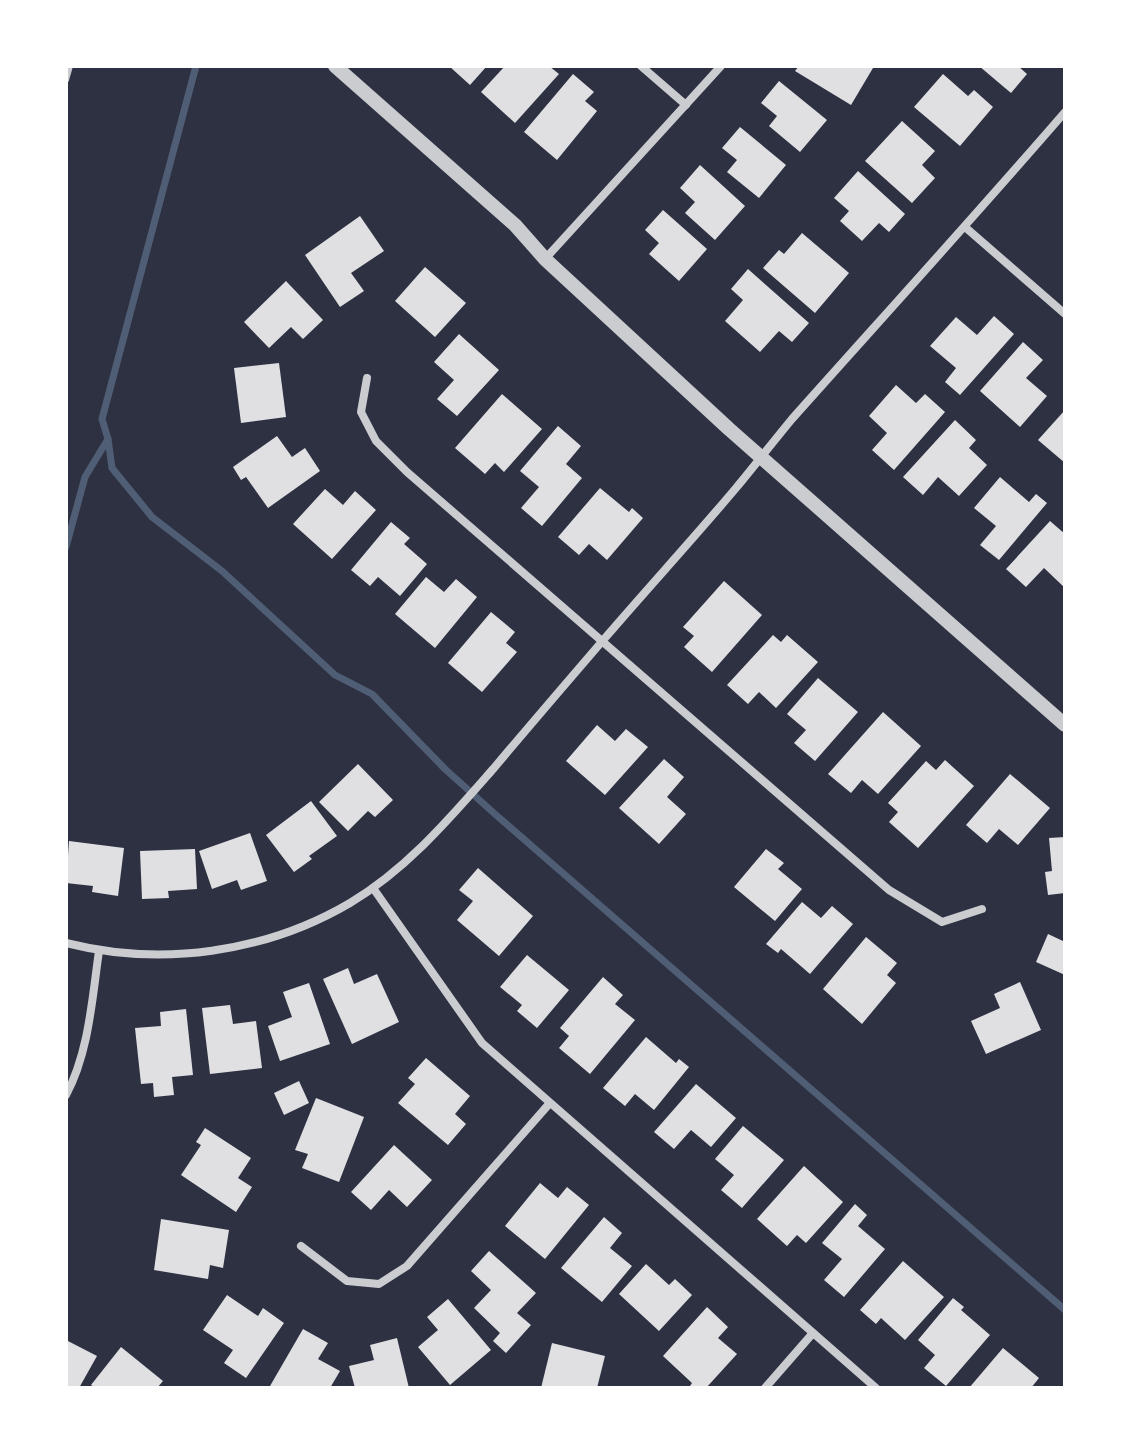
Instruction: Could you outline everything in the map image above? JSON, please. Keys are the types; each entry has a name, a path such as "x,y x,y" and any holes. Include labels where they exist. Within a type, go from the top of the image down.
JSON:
{"street":[{"path":"335,66 515,225 545,259 761,457 1065,725"},
{"path":"641,66 686,105"},
{"path":"545,259 721,66"},
{"path":"66,943 99,951 188,954 254,943 316,921 373,888 417,854 1065,112"},
{"path":"965,227 1065,314"},
{"path":"367,378 361,412 376,441 407,472 889,890 942,922 982,909"},
{"path":"373,888 482,1043 876,1388"},
{"path":"66,1095 84,1044 99,951"},
{"path":"301,1246 347,1281 379,1284 407,1266 549,1104"},
{"path":"765,1388 813,1333"}],"lane":[{"path":"66,80 70,66"}],"building":[{"path":"449,66 487,66 470,85"},
{"path":"505,66 549,66 559,74 515,123 481,92"},
{"path":"799,66 873,68 851,105 795,71"},
{"path":"979,66 1018,66 1027,74 1011,93"},
{"path":"573,74 594,92 585,101 597,111 557,160 524,132"},
{"path":"943,74 968,96 974,90 993,107 960,146 914,107"},
{"path":"779,81 827,120 800,152 769,126 777,116 761,103"},
{"path":"902,121 935,151 922,165 935,178 912,203 865,161"},
{"path":"740,127 786,165 759,198 727,172 737,160 722,148"},
{"path":"700,165 745,206 715,240 685,213 695,202 680,188"},
{"path":"858,171 905,214 889,232 879,223 862,241 840,221 849,211 834,198"},
{"path":"663,210 707,249 679,281 649,254 659,243 645,230"},
{"path":"360,216 384,251 351,273 364,291 340,307 305,255"},
{"path":"802,233 849,273 815,313 763,268 779,250 784,254"},
{"path":"425,267 466,303 435,337 395,301"},
{"path":"748,269 809,323 792,342 779,331 760,352 725,321 743,300 731,289"},
{"path":"286,281 323,320 303,339 291,327 269,348 244,322"},
{"path":"994,316 1014,334 960,395 945,382 956,368 930,346 956,317 977,335"},
{"path":"459,334 499,370 457,416 437,399 454,380 434,362"},
{"path":"1023,342 1043,360 1026,378 1047,396 1020,427 980,391"},
{"path":"279,363 286,417 241,423 234,368"},
{"path":"896,385 916,403 925,394 945,412 894,470 872,450 887,433 869,416"},
{"path":"502,394 542,429 504,472 495,463 485,474 455,448"},
{"path":"1065,410 1065,463 1038,440"},
{"path":"955,420 976,440 969,448 987,465 959,496 938,477 923,495 903,477"},
{"path":"558,426 581,446 566,464 582,478 542,526 521,508 539,487 520,471"},
{"path":"277,436 292,457 305,448 320,471 268,508 246,477 241,480 233,467"},
{"path":"1000,477 1029,502 1036,494 1047,503 999,560 980,545 996,526 974,508"},
{"path":"600,488 629,512 632,508 643,518 607,560 589,544 579,555 558,537"},
{"path":"325,489 343,505 355,491 376,510 332,559 293,524"},
{"path":"1050,521 1065,534 1065,588 1044,568 1026,587 1006,569"},
{"path":"391,522 410,538 404,544 427,564 400,596 378,577 370,586 351,570"},
{"path":"426,577 444,592 456,579 477,597 435,648 395,614"},
{"path":"724,581 762,615 712,672 684,647 694,636 683,627"},
{"path":"491,612 515,632 506,643 517,652 482,692 448,663"},
{"path":"773,635 781,642 787,635 818,662 776,708 759,692 748,704 727,685"},
{"path":"818,678 858,712 815,761 794,743 806,730 787,714"},
{"path":"883,712 921,746 878,794 862,780 851,793 828,774"},
{"path":"597,725 615,741 626,729 648,747 605,795 566,761"},
{"path":"664,759 684,777 667,797 686,814 659,844 619,808"},
{"path":"945,760 974,786 918,848 889,822 898,812 888,803 926,761 936,770"},
{"path":"358,764 393,800 375,817 368,811 348,831 319,802"},
{"path":"1010,774 1050,808 1018,845 999,829 987,843 966,825"},
{"path":"311,801 337,836 309,856 312,859 294,872 266,835"},
{"path":"250,833 267,881 241,890 237,880 212,889 199,851"},
{"path":"1065,837 1065,893 1048,895 1045,872 1052,871 1049,838"},
{"path":"69,841 124,848 118,896 92,892 93,886 66,883"},
{"path":"195,849 197,889 168,891 169,898 142,899 140,851"},
{"path":"766,849 784,863 778,869 802,889 775,921 734,887"},
{"path":"478,868 533,916 499,956 457,920 473,901 459,890"},
{"path":"802,902 821,918 832,906 853,924 810,974 781,949 778,953 766,944"},
{"path":"1048,934 1063,941 1065,936 1065,975 1036,962"},
{"path":"866,937 897,963 887,975 896,983 862,1024 823,989"},
{"path":"527,955 569,990 537,1028 517,1011 522,1005 500,987"},
{"path":"348,968 354,984 377,974 399,1022 352,1044 323,979"},
{"path":"603,977 623,995 615,1004 635,1020 590,1074 559,1048 569,1036 560,1028"},
{"path":"1020,982 1041,1030 986,1054 971,1021 1000,1008 994,994"},
{"path":"309,983 330,1044 280,1061 268,1026 292,1017 283,992"},
{"path":"230,1005 233,1024 256,1021 262,1068 210,1074 202,1008"},
{"path":"186,1009 193,1075 172,1077 174,1095 154,1097 153,1083 141,1084 135,1028 161,1026 160,1012"},
{"path":"646,1037 676,1063 679,1059 689,1067 654,1110 635,1094 625,1106 603,1088"},
{"path":"426,1058 470,1096 455,1114 466,1124 448,1145 398,1103 415,1084 408,1078"},
{"path":"299,1081 309,1103 284,1115 274,1093"},
{"path":"696,1084 736,1118 711,1147 691,1130 674,1149 654,1132"},
{"path":"316,1098 364,1117 339,1182 302,1168 308,1154 295,1150"},
{"path":"743,1126 784,1160 742,1208 721,1190 734,1175 715,1159"},
{"path":"205,1128 251,1158 238,1178 252,1187 236,1212 181,1175 201,1145 196,1142"},
{"path":"394,1145 432,1180 407,1207 389,1190 371,1210 351,1192"},
{"path":"804,1166 843,1202 806,1243 797,1235 787,1246 757,1219"},
{"path":"540,1183 558,1198 567,1187 589,1205 545,1259 505,1226"},
{"path":"855,1204 867,1215 858,1226 885,1249 844,1297 824,1280 842,1259 822,1243"},
{"path":"604,1217 622,1233 610,1248 632,1266 602,1302 561,1268"},
{"path":"161,1219 229,1230 223,1268 210,1265 208,1279 154,1270"},
{"path":"489,1251 536,1293 517,1313 531,1325 506,1353 493,1341 500,1333 474,1308 491,1290 471,1271"},
{"path":"903,1261 944,1297 905,1340 881,1318 876,1324 860,1310"},
{"path":"646,1264 669,1285 675,1279 692,1295 659,1331 619,1294"},
{"path":"227,1295 258,1316 263,1308 284,1323 246,1378 224,1363 233,1350 203,1330"},
{"path":"953,1298 964,1307 961,1310 990,1335 946,1386 924,1368 935,1355 918,1340"},
{"path":"448,1299 491,1350 450,1385 418,1347 438,1330 427,1317"},
{"path":"707,1307 728,1327 718,1338 737,1354 706,1388 692,1388 692,1383 663,1356"},
{"path":"303,1329 328,1343 318,1359 340,1371 330,1388 273,1388 270,1386"},
{"path":"397,1338 409,1388 355,1388 349,1366 374,1360 370,1345"},
{"path":"66,1340 97,1356 79,1388 66,1387"},
{"path":"552,1343 605,1356 597,1388 541,1388"},
{"path":"121,1347 163,1381 157,1388 95,1388 91,1385"},
{"path":"1003,1348 1039,1378 1031,1388 969,1388"}],"waterway":[{"path":"66,547 85,477 108,439 102,419 196,66"},
{"path":"108,439 112,468 152,517 222,571 335,675 372,694 445,769 496,815 1065,1310"}]}
